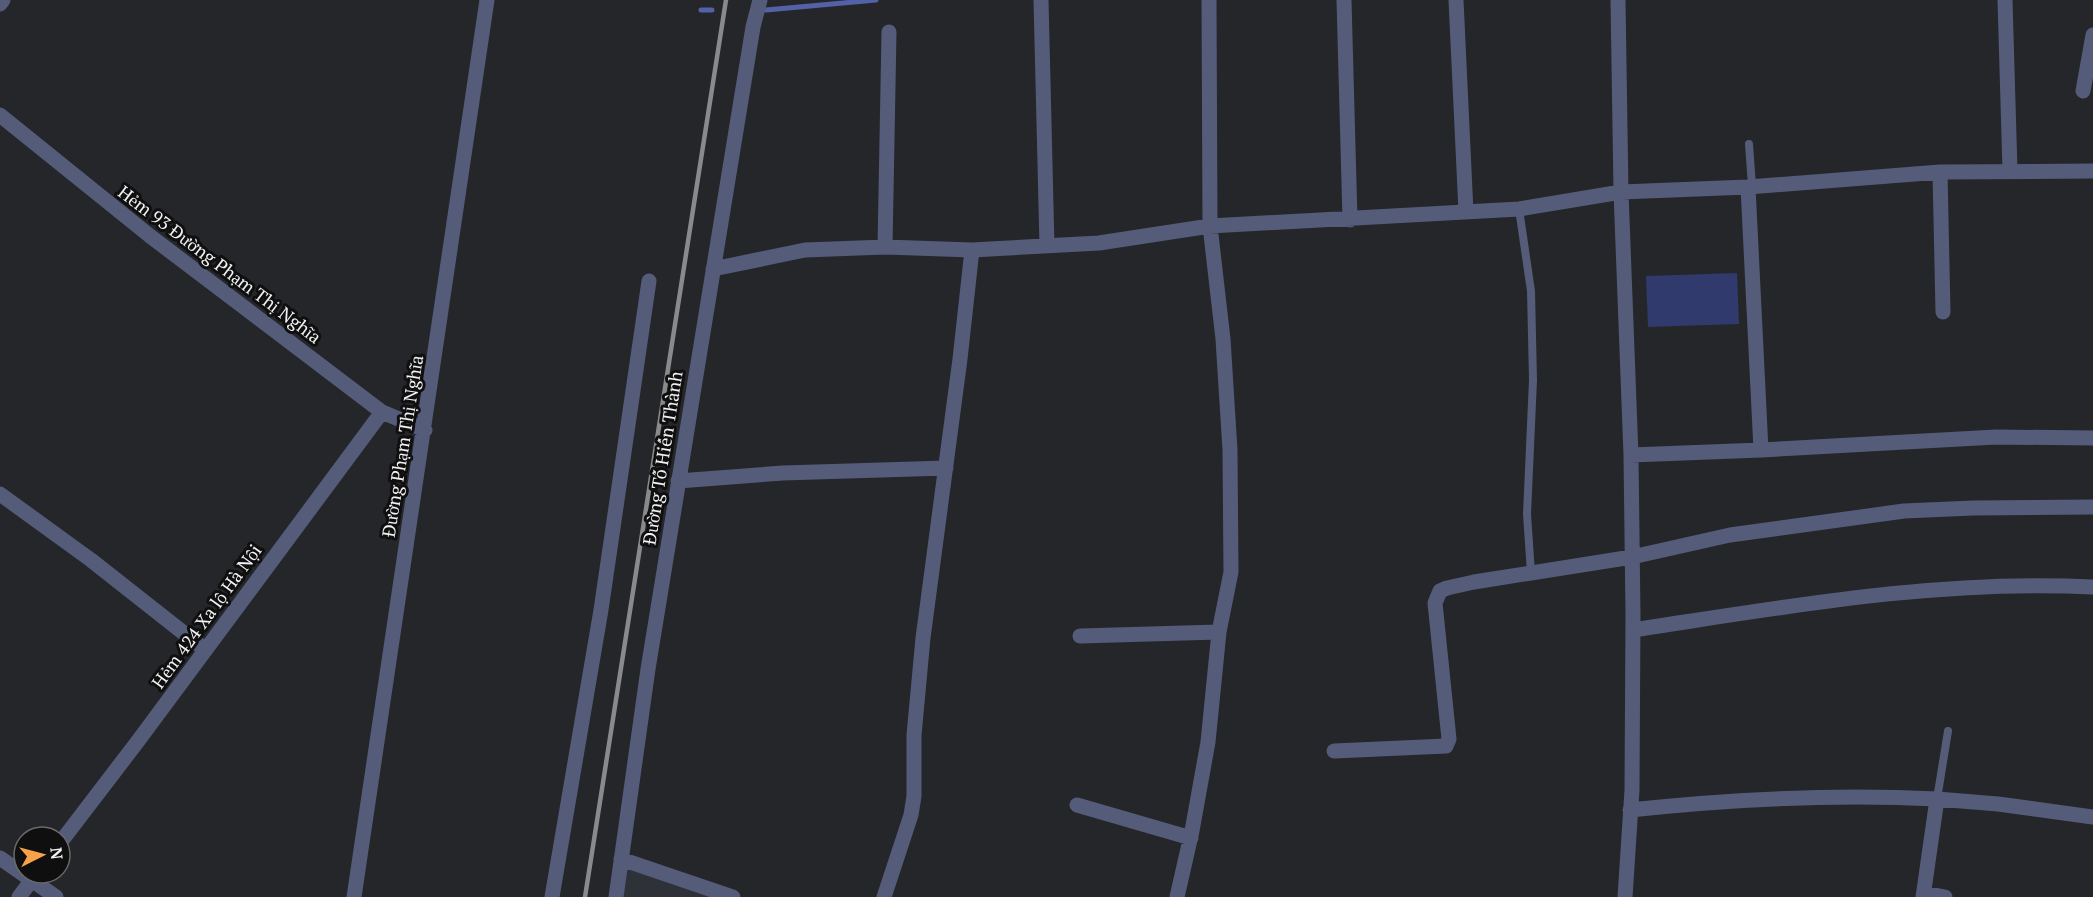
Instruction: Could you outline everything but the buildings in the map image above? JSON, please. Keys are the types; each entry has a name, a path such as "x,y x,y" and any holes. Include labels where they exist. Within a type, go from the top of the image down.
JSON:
{"street":[{"path":"0,4 3,0"},
{"name":"Đường Phạm Thị Nghĩa","path":"354,897 488,0"},
{"name":"Đường Tố Hiến Thành","path":"616,897 648,669 678,481 753,27 760,0"},
{"path":"1041,0 1047,246"},
{"path":"1177,897 1191,838 1208,742 1219,632 1231,572 1230,450 1223,339 1210,226 1209,0"},
{"path":"1344,0 1350,220"},
{"path":"1456,0 1466,212"},
{"path":"1618,0 1621,192 1631,455 1633,630 1630,810 1625,897"},
{"path":"2006,0 2010,171"},
{"path":"885,247 889,32"},
{"path":"2083,92 2093,35"},
{"name":"Hẻm 93 Đường Phạm Thị Nghĩa","path":"0,115 140,228 382,412 425,430"},
{"path":"713,269 805,250 885,247 972,250 1099,243 1210,226 1519,209 1621,192 1750,187 1940,172 2093,171"},
{"path":"1940,172 1943,312"},
{"path":"1750,187 1761,450"},
{"path":"884,897 911,815 914,796 914,735 923,638 972,250"},
{"path":"552,897 601,610 649,281"},
{"name":"Hẻm 424 Xa lộ Hà Nội","path":"72,827 382,412"},
{"path":"1631,455 1996,437 2093,438"},
{"path":"678,481 783,473 946,468"},
{"path":"0,494 91,560 204,649"},
{"path":"1334,751 1446,746 1449,739 1435,603 1440,591 1474,582 1632,557 1730,535 1904,511 2093,507"},
{"path":"1633,630 1829,601 1936,589 2038,584 2093,587"},
{"path":"1080,636 1219,632"},
{"path":"1630,810 1715,801 1897,797 1998,804 2093,817"},
{"path":"1937,799 1924,895 1945,897"},
{"path":"1077,805 1191,838"},
{"path":"621,859 733,897"},
{"path":"43,885 56,897"}],"lane":[{"path":"1749,144 1750,187"},
{"path":"1519,209 1531,291 1533,380 1527,514 1531,573"},
{"path":"1937,799 1948,731"}],"shaded area":[{"path":"1737,273 1739,324 1648,327 1646,276"},
{"path":"627,868 713,897 623,897"}],"waterway":[{"path":"766,10 876,0"},
{"path":"701,10 712,10"}],"railway":[{"path":"585,897 726,0"}]}
